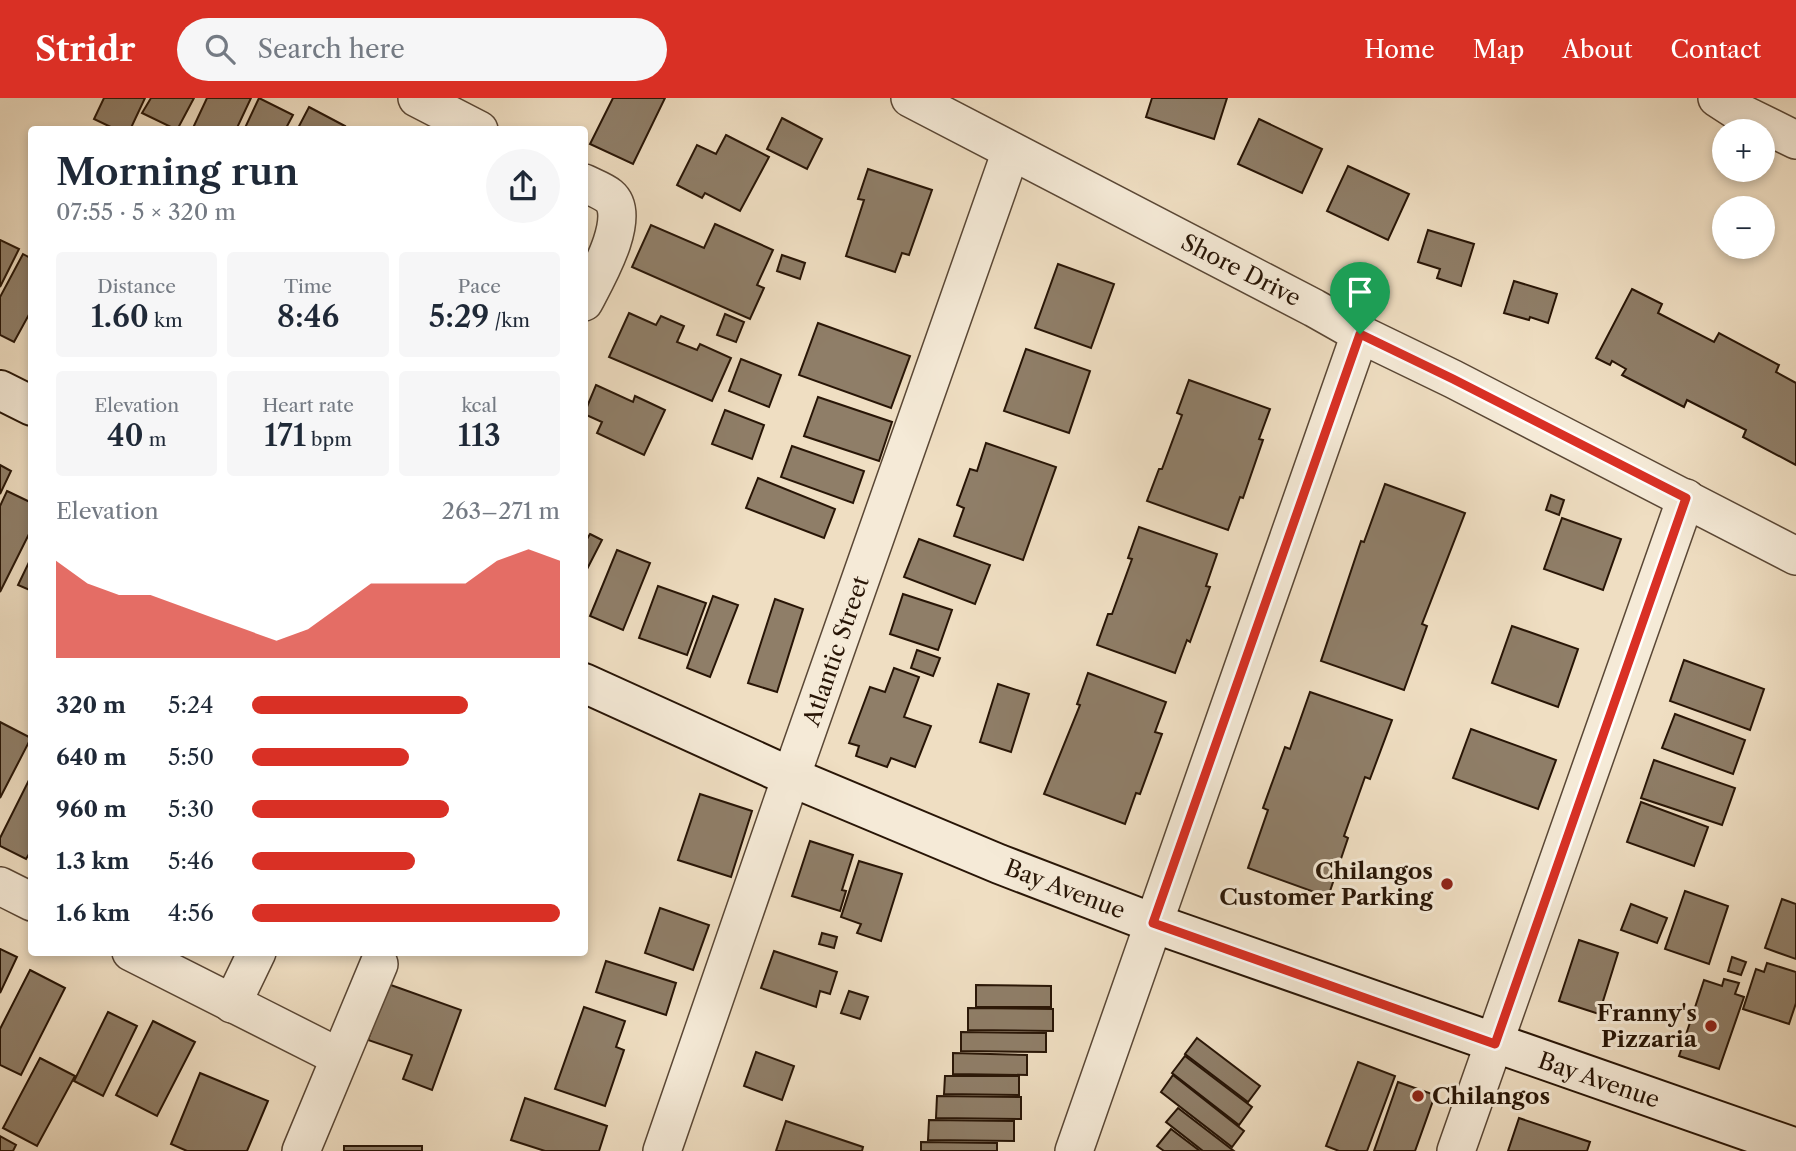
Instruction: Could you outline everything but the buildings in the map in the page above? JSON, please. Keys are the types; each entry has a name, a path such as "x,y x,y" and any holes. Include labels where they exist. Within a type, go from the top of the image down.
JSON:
{"street":[{"path":"417,98 471,126"},
{"name":"Shore Drive","path":"910,98 1360,334 1796,556"},
{"path":"1717,98 1796,140"},
{"name":"Atlantic Street","path":"662,1151 1012,151"},
{"path":"588,185 610,196 618,209 617,227 588,293"},
{"path":"1074,1151 1360,334"},
{"path":"0,390 28,404"},
{"path":"1457,1151 1686,498"},
{"name":"Bay Avenue","path":"588,685 791,777 999,864 1153,923 1796,1148"},
{"path":"0,886 28,900"},
{"path":"139,956 339,1057"},
{"path":"232,1004 255,956"},
{"path":"301,1151 379,964"}],"place":[{"name":"Chilangos Customer Parking","path":"1447,884"},
{"name":"Franny's Pizzaria","path":"1711,1026"},
{"name":"Chilangos","path":"1418,1096"}],"route":[{"path":"1360,334 1686,498 1495,1044 1153,923 1360,334"}]}
